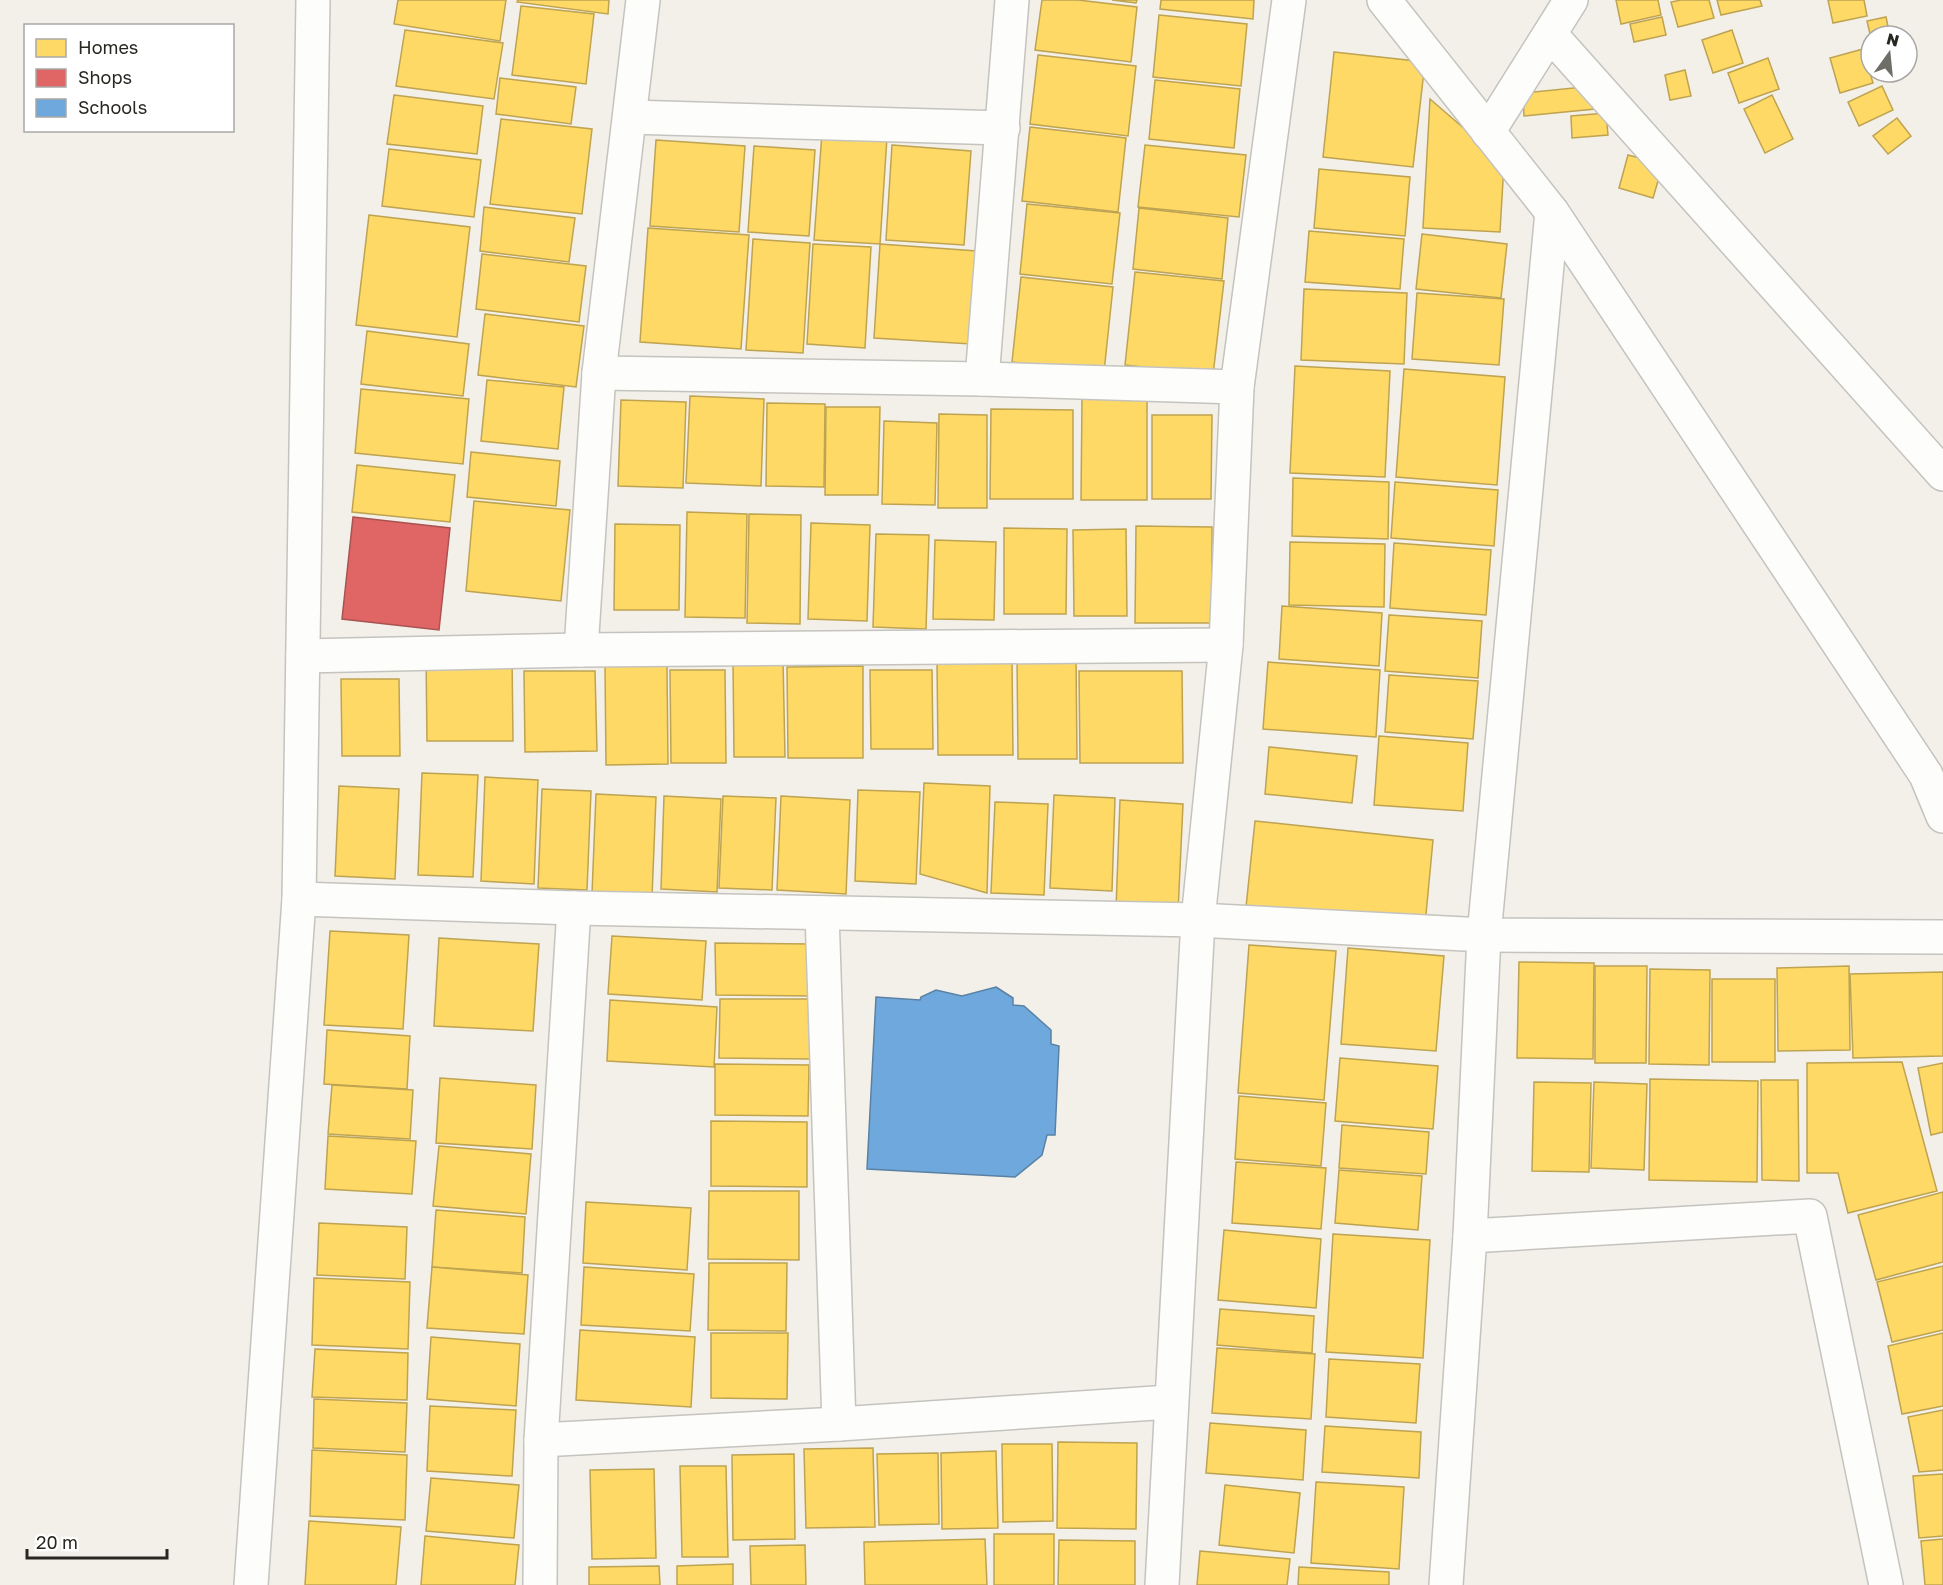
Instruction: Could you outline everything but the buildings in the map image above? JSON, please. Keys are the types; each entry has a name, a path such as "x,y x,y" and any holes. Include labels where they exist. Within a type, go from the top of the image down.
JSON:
{"street":[{"path":"251,1585 299,899 313,0"},
{"path":"581,650 599,373 643,0"},
{"path":"982,379 1012,0"},
{"path":"1162,1585 1170,1402 1198,920 1226,645 1237,387 1289,0"},
{"path":"1384,0 1552,212 1926,775 1943,816"},
{"path":"1488,132 1571,0"},
{"path":"1550,34 1943,474"},
{"path":"630,117 1003,128"},
{"path":"1446,1585 1470,1236 1484,935 1552,212"},
{"path":"599,373 982,379 1237,387"},
{"path":"303,656 581,650 1226,645"},
{"path":"299,899 574,908 1198,920 1484,935 1943,937"},
{"path":"540,1585 541,1440 574,908"},
{"path":"822,913 839,1424"},
{"path":"1470,1236 1810,1216 1886,1585"},
{"path":"541,1440 839,1424 1170,1402"}]}
